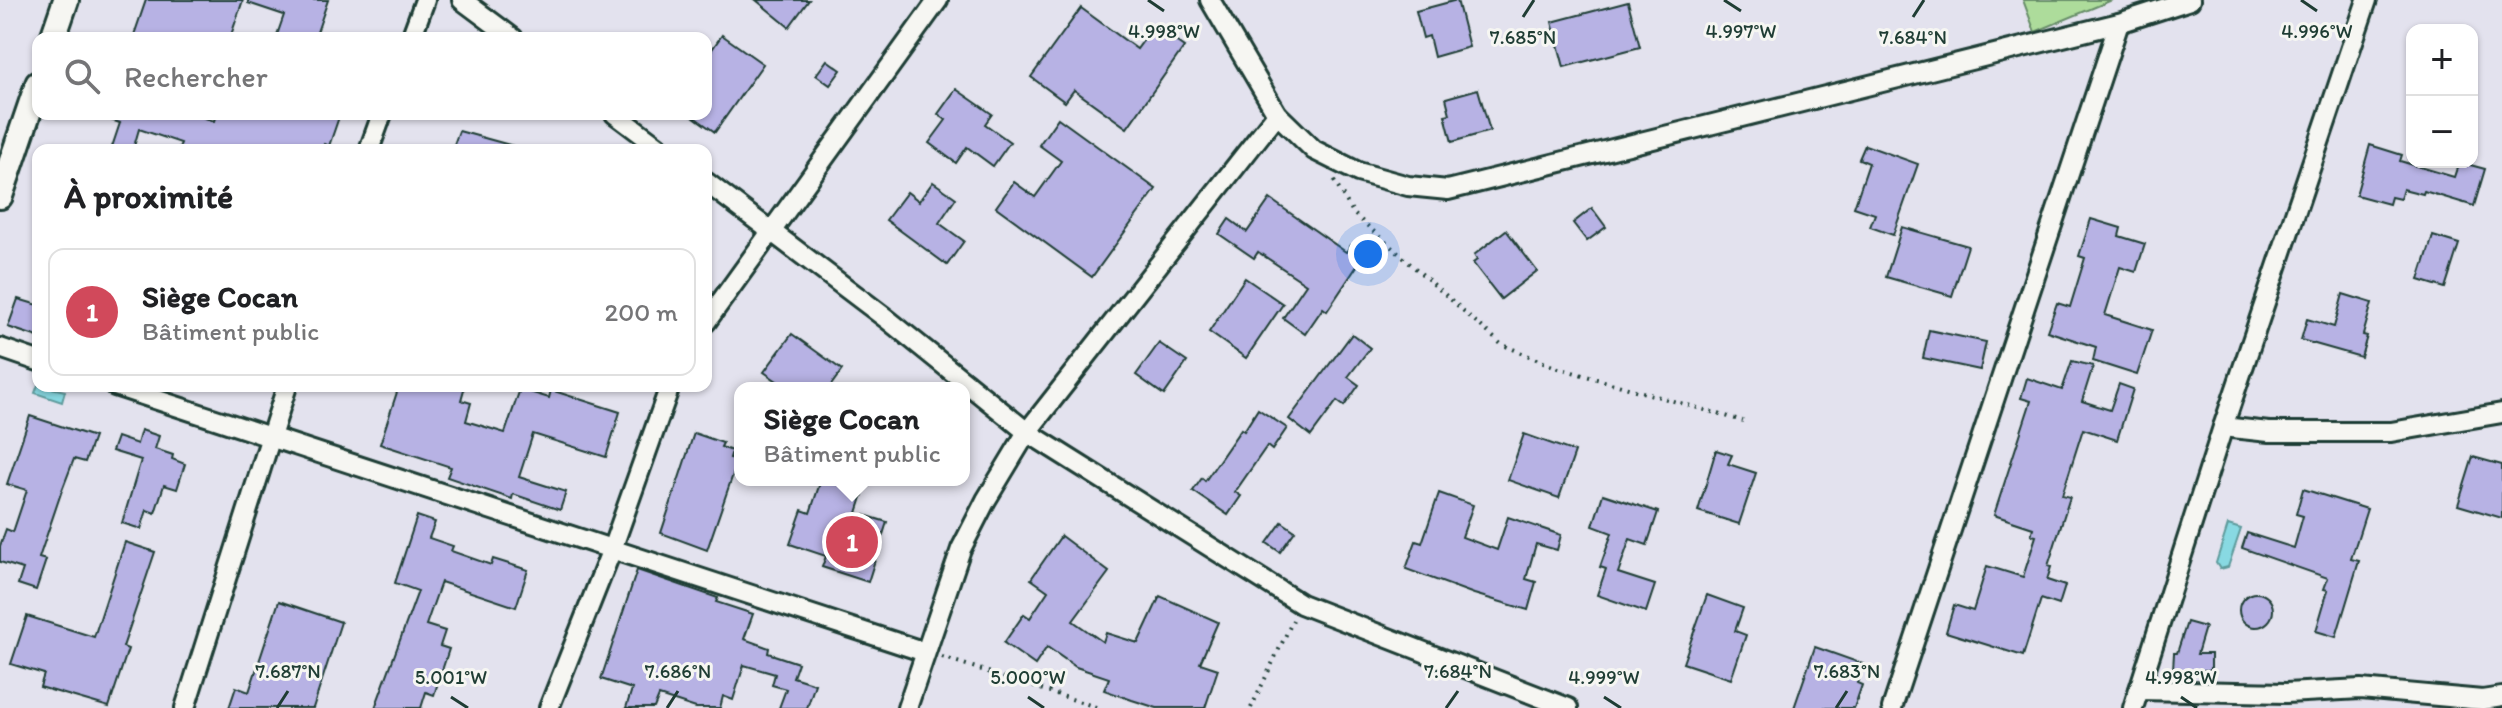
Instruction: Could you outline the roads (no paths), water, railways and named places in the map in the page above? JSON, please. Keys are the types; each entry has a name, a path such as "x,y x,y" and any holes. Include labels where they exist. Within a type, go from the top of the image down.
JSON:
{"street":[{"path":"55,32 66,0"},
{"path":"413,32 425,0"},
{"path":"462,0 505,32"},
{"path":"712,313 938,0"},
{"path":"1210,0 1277,114 1314,150 1358,172 1408,186 1448,190 2119,23 2190,0"},
{"path":"2133,708 2223,427 2367,0"},
{"path":"1892,708 2119,23"},
{"path":"0,196 32,102"},
{"path":"907,708 961,549 1027,432 1277,114"},
{"path":"371,144 380,120"},
{"path":"623,120 655,144"},
{"path":"712,186 965,382"},
{"path":"0,348 32,359"},
{"path":"970,386 1027,432 1301,604 1568,708"},
{"path":"133,392 925,652"},
{"path":"185,708 285,392"},
{"path":"549,708 612,549 668,392"},
{"path":"2223,427 2269,432 2391,432 2502,413"},
{"path":"2139,690 2286,693 2361,689 2482,704 2502,697"}],"water":[{"path":"35,392 65,392 62,402"},
{"path":"2228,525 2241,529 2228,567 2220,569 2216,563"}],"place":[{"name":"Siège Cocan","path":"852,542"}]}
